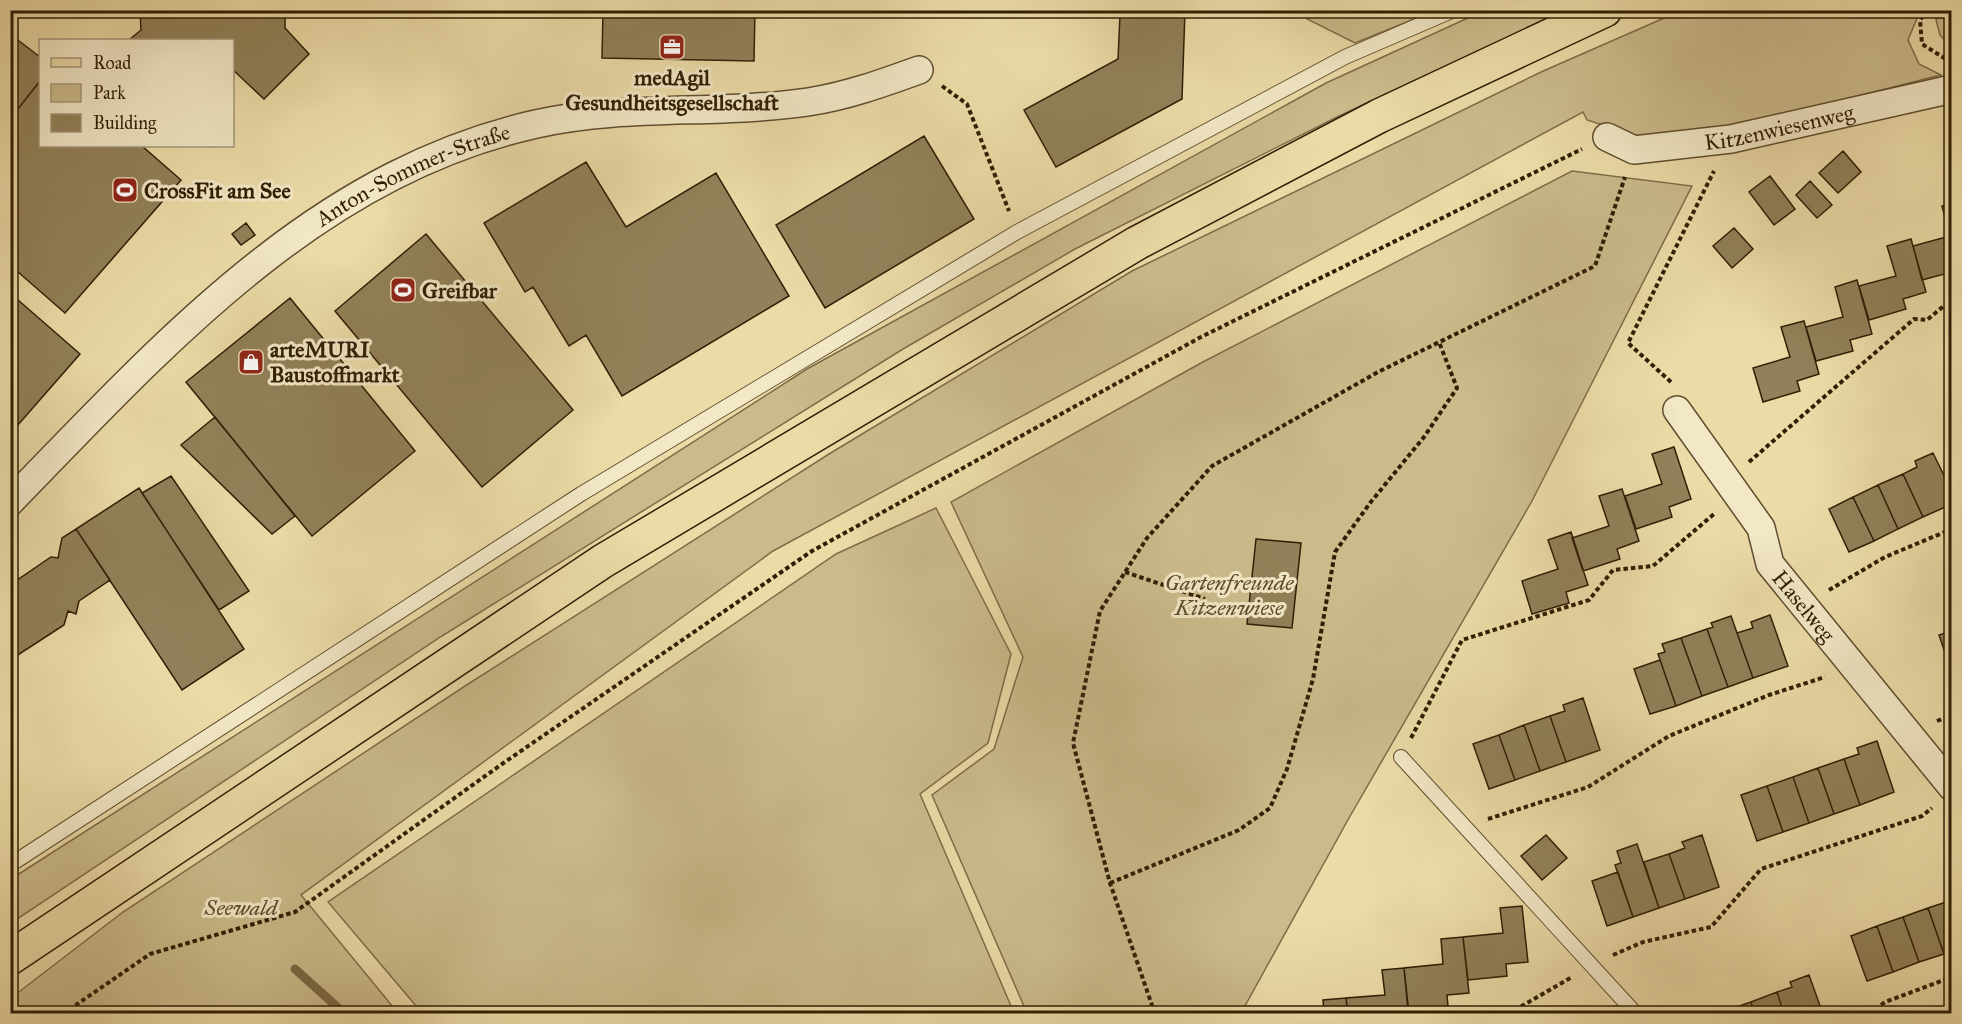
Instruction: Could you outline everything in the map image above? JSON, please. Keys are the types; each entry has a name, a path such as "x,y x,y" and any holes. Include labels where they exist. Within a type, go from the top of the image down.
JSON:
{"main road":[{"path":"10,958 603,561 1126,249 1379,116 1605,10"}],"street":[{"name":"Anton-Sommer-Straße","path":"10,502 169,339 241,277 353,197 445,151 535,124 584,116 806,102 846,95 919,70"},
{"name":"Kitzenwiesenweg","path":"1634,150 1731,139 1952,89"},
{"path":"1607,137 1634,150"},
{"name":"Haselweg","path":"1677,410 1761,528 1770,564 1854,667 1944,796"}],"lane":[{"path":"10,865 581,494 1017,232 1345,57 1454,10"},
{"path":"1401,757 1594,964 1636,1014"}],"path":[{"path":"1928,10 1920,20 1922,44 1948,58 1952,64"},
{"path":"919,70 967,104 1017,232"},
{"path":"63,1014 150,954 295,912 502,764 812,551 1201,337 1607,137"},
{"path":"1677,410 1681,391 1628,343 1731,139"},
{"path":"1155,1014 1110,883 1072,743 1100,611 1147,538 1212,466 1378,372 1595,266 1634,150"},
{"path":"1401,757 1462,640 1590,600 1613,570 1653,566 1713,517 1727,480 1914,319 1927,320 1952,299"},
{"path":"1110,883 1239,830 1270,808 1287,769 1313,679 1335,552 1370,503 1425,437 1457,388 1439,342"},
{"path":"1803,605 1884,556 1952,529"},
{"path":"1125,572 1205,599"},
{"path":"1466,826 1588,787 1669,736 1769,695 1854,667"},
{"path":"1508,1014 1594,964 1643,942 1711,927 1761,869 1922,816 1944,796"},
{"path":"1869,1014 1885,1002 1952,977"}],"green space":[{"path":"1302,11 1434,11 1355,43 1307,19"},
{"path":"1483,11 1565,11 1337,117 1075,249 903,349 442,636 11,923 11,879 807,369 1326,83"},
{"name":"Seewald","path":"1680,11 1920,11 1908,40 1919,64 1941,75 1694,137 1637,136 1587,120 1583,112 773,551 301,895 398,1013 11,1014 11,998 123,912 465,686 829,454 1132,271 1541,72"},
{"path":"1944,11 1951,11 1951,47 1940,35 1936,20"},
{"name":"Gartenfreunde Kitzenwiese","path":"1572,171 1692,186 1532,501 1349,818 1241,1013 1027,1013 932,795 994,749 1023,657 951,502 1201,363"},
{"path":"936,508 1011,654 988,743 920,794 1014,1013 422,1013 328,902 836,554"}],"building":[{"path":"140,10 285,10 285,28 309,54 264,99 234,71 234,39 130,39 141,30"},
{"path":"441,10 532,10 531,13"},
{"path":"603,10 755,10 754,61 602,58"},
{"path":"1113,10 1185,10 1182,99 1056,167 1024,110 1118,59 1120,15 1113,15"},
{"path":"10,34 39,56 39,82 10,119"},
{"path":"39,82 39,147 143,147 181,180 65,313 10,265 10,119"},
{"path":"924,136 974,219 825,308 776,225"},
{"path":"1843,151 1861,172 1838,193 1819,173"},
{"path":"586,162 626,227 716,173 789,296 622,396 586,335 569,346 533,287 525,292 484,223"},
{"path":"1770,176 1795,209 1774,225 1749,192"},
{"path":"1810,181 1832,205 1817,218 1796,195"},
{"path":"1952,203 1952,272 1922,280 1913,246 1950,236 1942,206"},
{"path":"246,223 255,235 241,245 232,234"},
{"path":"1734,228 1753,249 1732,268 1713,246"},
{"path":"426,234 573,410 482,487 335,311"},
{"path":"1911,239 1926,292 1903,299 1906,309 1869,320 1859,286 1896,276 1887,246"},
{"path":"1857,280 1872,334 1850,340 1853,351 1816,361 1806,327 1843,317 1835,287"},
{"path":"10,293 80,354 10,434"},
{"path":"290,298 415,451 312,536 186,382"},
{"path":"1804,321 1819,374 1797,381 1800,391 1763,402 1753,368 1790,357 1781,327"},
{"path":"215,417 295,516 272,534 181,445"},
{"path":"1674,447 1691,499 1669,507 1672,517 1636,529 1625,496 1662,484 1652,454"},
{"path":"1933,453 1952,492 1952,504 1923,517 1903,474 1917,467 1915,461"},
{"path":"1903,474 1923,517 1898,529 1878,485"},
{"path":"171,476 249,591 219,610 142,493"},
{"path":"1878,485 1898,529 1874,541 1853,497"},
{"path":"139,488 244,649 182,690 76,529"},
{"path":"1622,489 1639,541 1617,549 1620,559 1583,571 1572,538 1609,526 1599,496"},
{"path":"1853,497 1874,541 1849,552 1829,509"},
{"path":"76,529 110,580 79,601 76,614 68,611 64,625 10,660 10,585 51,557 58,558 62,538"},
{"path":"1571,532 1588,585 1566,592 1569,603 1532,614 1522,581 1558,569 1548,540"},
{"path":"1256,539 1301,543 1292,628 1247,624"},
{"path":"1770,615 1788,666 1753,678 1737,633 1753,628 1751,622"},
{"path":"1731,616 1753,678 1728,687 1707,629 1713,627 1711,623"},
{"path":"1707,629 1728,687 1702,696 1681,638"},
{"path":"1952,631 1952,673 1939,635"},
{"path":"1681,638 1702,696 1676,706 1658,654 1665,652 1662,644"},
{"path":"1660,660 1676,706 1650,714 1634,669"},
{"path":"1583,698 1600,750 1566,762 1550,716 1565,711 1563,705"},
{"path":"1550,716 1566,762 1540,771 1524,725"},
{"path":"1524,725 1540,771 1515,780 1499,735"},
{"path":"1499,735 1515,780 1489,789 1473,744"},
{"path":"1877,741 1894,792 1860,805 1844,759 1859,754 1857,748"},
{"path":"1844,759 1860,805 1834,814 1818,768"},
{"path":"1818,768 1834,814 1809,823 1793,777"},
{"path":"1793,777 1809,823 1783,832 1767,786"},
{"path":"1767,786 1783,832 1757,841 1741,795"},
{"path":"1546,835 1567,858 1542,880 1521,856"},
{"path":"1702,835 1719,887 1685,899 1669,854 1685,848 1682,842"},
{"path":"1637,844 1659,908 1633,917 1615,865 1621,863 1617,851"},
{"path":"1669,854 1685,899 1659,908 1644,862"},
{"path":"1618,872 1633,917 1607,926 1592,881"},
{"path":"1952,900 1952,951 1944,954 1928,908"},
{"path":"1522,906 1528,962 1506,964 1507,976 1468,980 1463,937 1503,933 1500,908"},
{"path":"1928,908 1944,954 1919,962 1903,917"},
{"path":"1903,917 1919,962 1893,972 1877,926"},
{"path":"1877,926 1893,972 1867,981 1851,936"},
{"path":"1463,937 1469,993 1447,995 1448,1006 1408,1010 1404,968 1443,964 1441,939"},
{"path":"1404,968 1409,1014 1348,1014 1346,998 1385,995 1382,970"},
{"path":"1809,975 1823,1014 1784,1014 1777,992 1792,987 1790,982"},
{"path":"1777,992 1784,1014 1755,1014 1751,1002"},
{"path":"1346,998 1348,1014 1324,1014 1323,1000"},
{"path":"1751,1002 1755,1014 1726,1014 1725,1011"}],"waterway":[{"path":"295,969 345,1014"}],"place":[{"name":"medAgil Gesundheitsgesellschaft","path":"672,47"},
{"name":"CrossFit am See","path":"125,190"},
{"name":"Greifbar","path":"403,290"},
{"name":"arteMURI Baustoffmarkt","path":"251,362"}]}
